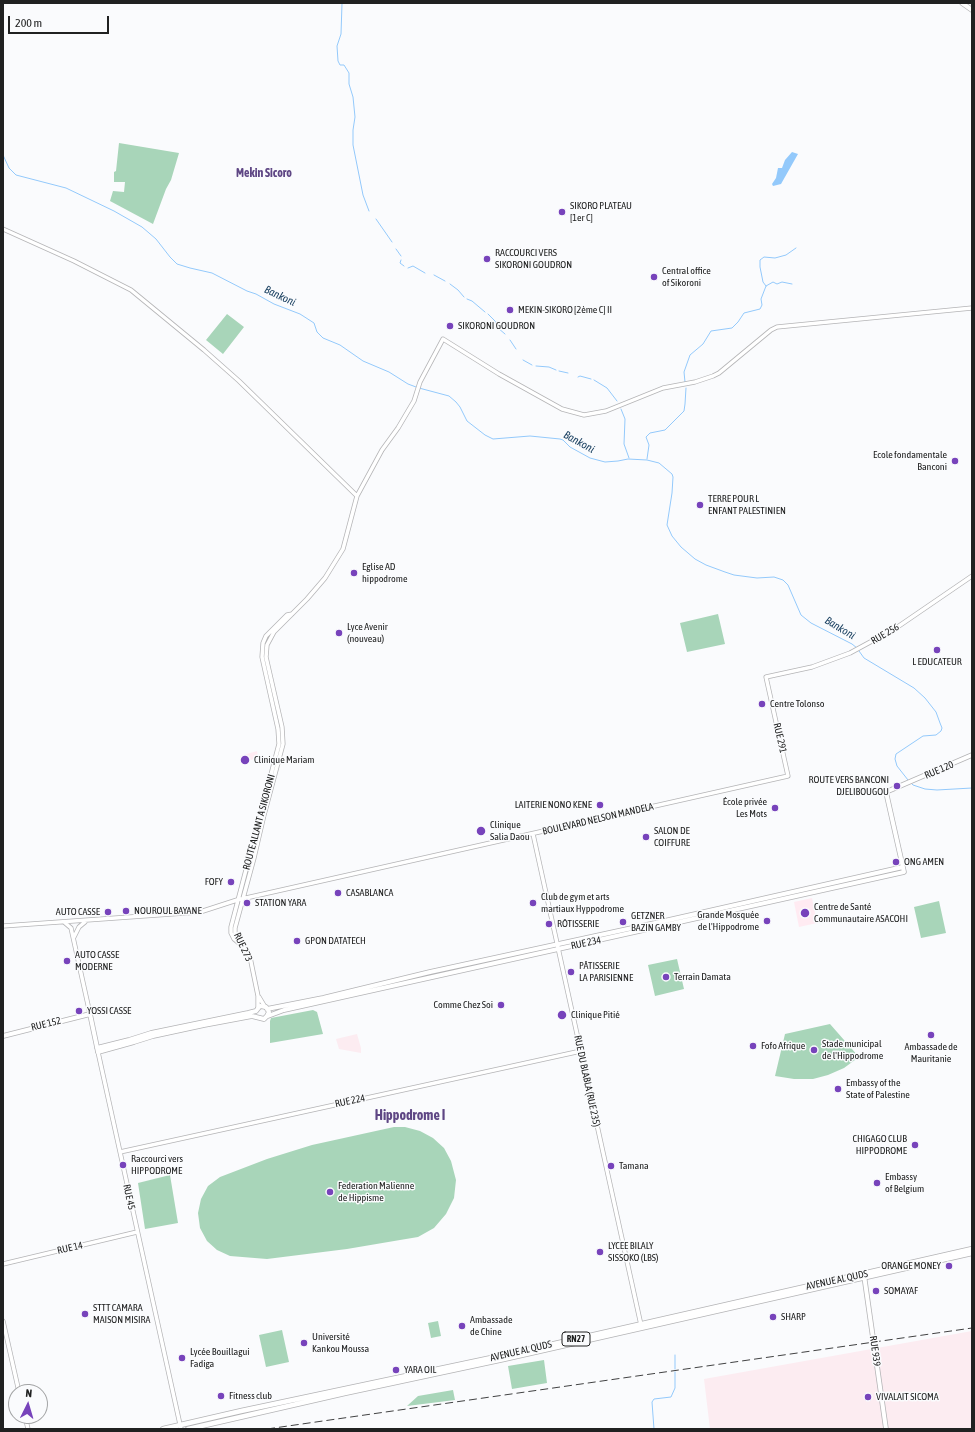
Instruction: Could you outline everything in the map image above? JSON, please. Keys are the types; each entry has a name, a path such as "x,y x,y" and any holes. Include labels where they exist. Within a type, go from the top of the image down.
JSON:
{"main road":[{"path":"962,3 972,10"},
{"name":"RUE 120","path":"903,867 886,792 972,755"},
{"name":"RUE 234","path":"266,1008 323,998 430,972 558,947 904,872 903,867 558,947 284,1010 268,1016"},
{"path":"260,1006 266,1008 268,1012 268,1016 262,1019 257,1017 248,1017 153,1036 98,1050 151,1033 257,1009 260,1006"},
{"path":"257,1009 257,1017"},
{"name":"RUE 152","path":"3,1036 90,1014"},
{"name":"RUE 45","path":"90,1014 98,1050"},
{"name":"AVENUE AL QUDS","path":"864,1276 972,1248"},
{"name":"AVENUE AL QUDS","path":"163,1429 180,1427 864,1276 972,1254"},
{"name":"RUE 939","path":"864,1276 886,1429"},
{"name":"AVENUE AL QUDS","path":"188,1429 333,1396 504,1360 641,1326"}],"street":[{"path":"3,229 74,261 131,290 239,381 357,496"},
{"path":"294,614 324,578 343,549 357,496 382,450 398,428 414,401 420,382 443,340 499,374 562,409 575,413 590,414 606,410 663,388 695,382 713,376 771,330 777,327 972,308"},
{"name":"RUE 256","path":"766,677 812,667 831,661 862,647 896,628 972,576"},
{"name":"RUE 273","path":"257,1009 258,996 250,957 235,934 235,928 283,744 282,727 266,657 267,645 274,632 294,614"},
{"name":"ROUTE ALLANT A SIKORONI","path":"241,945 234,939 231,933 231,927 279,744 278,729 262,657 263,643 266,636 287,615 294,614"},
{"name":"RUE 291","path":"766,677 788,776"},
{"name":"BOULEVARD NELSON MANDELA","path":"3,926 200,912 238,900 788,776"},
{"name":"RUE DU BLABLA (RUE 235)","path":"533,834 641,1326"},
{"path":"74,940 75,934 79,927 83,923 89,921"},
{"name":"RUE 45","path":"64,922 71,928 90,1014"},
{"name":"RUE 273","path":"258,996 266,1008"},
{"name":"RUE 45","path":"98,1050 180,1427"},
{"name":"RUE 224","path":"120,1152 580,1051"},
{"name":"RUE 14","path":"3,1264 137,1232"},
{"path":"3,1322 17,1384"}],"shaded area":[{"name":"Clinique Mariam","path":"257,751 258,757 241,764 240,756"},
{"name":"Centre de Santé Communautaire ASACOHI","path":"812,898 817,923 799,927 794,902"},
{"path":"357,1034 361,1053 339,1049 336,1039"},
{"path":"972,1331 972,1429 710,1429 704,1379"}],"green space":[{"path":"119,143 179,153 171,180 166,189 153,224 110,201 113,191 124,192 125,182 114,182 114,172 116,171"},
{"path":"227,314 244,327 223,354 206,340"},
{"path":"718,614 725,644 687,652 680,623"},
{"path":"939,901 946,933 921,938 914,907"},
{"name":"Terrain Damata","path":"677,959 684,989 655,996 648,965"},
{"path":"313,1010 317,1012 323,1034 270,1043 271,1018"},
{"path":"830,1024 859,1057 844,1068 828,1075 813,1079 794,1079 775,1076 785,1034"},
{"name":"Federation Malienne de Hippisme","path":"394,1127 405,1127 420,1131 433,1138 444,1148 451,1161 456,1180 454,1198 446,1214 434,1228 418,1237 347,1249 267,1259 230,1256 217,1250 207,1241 200,1228 198,1213 201,1199 208,1186 220,1177 267,1159 312,1145"},
{"path":"170,1175 178,1223 145,1229 138,1183"},
{"path":"438,1321 441,1336 431,1338 428,1323"},
{"path":"282,1330 289,1362 266,1367 259,1335"},
{"path":"544,1360 547,1383 512,1389 508,1366"},
{"path":"453,1390 455,1400 407,1406 418,1396"}],"water":[{"path":"792,152 798,154 781,184 773,186 772,184 776,178 778,168 782,168 785,160"}],"waterway":[{"path":"342,4 341,34 337,46 338,61 340,65 344,65 349,73 349,84 353,97 355,117 353,145 363,195 369,211"},
{"name":"Bankoni","path":"3,155 9,168 16,175 66,188 114,211 142,227 156,239 177,264 212,273 274,304 300,314 314,323 317,332 323,338 340,345 363,361 389,372 408,384 416,387"},
{"path":"376,219 392,242"},
{"path":"766,286 763,282 760,260 764,257 775,258 786,255 796,248"},
{"path":"396,249 401,256"},
{"path":"401,260 400,263 404,266"},
{"path":"408,268 413,266 425,273"},
{"path":"434,275 445,281"},
{"path":"685,382 684,372 690,355 703,344 711,331 732,328 744,313 760,309 762,305 761,299 766,286 773,282 777,284 782,282 792,284"},
{"path":"450,284 464,297"},
{"path":"467,299 472,301 485,312"},
{"path":"488,314 495,321 498,328 505,334"},
{"path":"510,340 516,349"},
{"path":"523,360 532,365"},
{"path":"536,366 549,367 556,370"},
{"path":"559,371 568,373"},
{"path":"578,377 580,376 591,379"},
{"path":"594,380 607,388 617,401"},
{"name":"Bankoni","path":"419,388 449,396 460,407 467,421 485,435 493,439 530,436 560,439 570,447 590,458 605,462 628,459 647,460 659,463 672,474 673,477 667,525 672,536 681,547 695,559 706,565 734,575 757,578 774,577 783,580 788,585 801,615 811,623 857,648"},
{"path":"647,459 649,445 646,437 650,433 665,430 684,411 686,388"},
{"path":"621,409 625,419 624,444 629,458"},
{"name":"Bankoni","path":"859,651 864,658 914,688 925,698 936,712 942,728 941,731 936,735 923,736 896,754 895,759 897,766 908,780"},
{"name":"Bankoni","path":"911,783 925,789 937,790 972,788"},
{"path":"675,1355 675,1369"},
{"path":"654,1429 652,1402 654,1399 671,1397 675,1388 675,1372"}],"railway":[{"path":"267,1429 972,1328"}],"place":[{"name":"SIKORO PLATEAU [1er C]","path":"562,212"},
{"name":"RACCOURCI VERS SIKORONI GOUDRON","path":"487,259"},
{"name":"Central office of Sikoroni","path":"654,277"},
{"name":"MEKIN-SIKORO [2ème C] II","path":"510,310"},
{"name":"SIKORONI GOUDRON","path":"450,326"},
{"name":"Ecole fondamentale Banconi","path":"955,461"},
{"name":"TERRE POUR L ENFANT PALESTINIEN","path":"700,505"},
{"name":"Eglise AD hippodrome","path":"354,573"},
{"name":"Lyce Avenir (nouveau)","path":"339,633"},
{"name":"L EDUCATEUR","path":"937,650"},
{"name":"Centre Tolonso","path":"762,704"},
{"name":"Clinique Mariam","path":"245,760"},
{"name":"ROUTE VERS BANCONI DJELIBOUGOU","path":"897,786"},
{"name":"LAITERIE NONO KENE","path":"600,805"},
{"name":"École privée Les Mots","path":"775,808"},
{"name":"Clinique Salia Daou","path":"481,831"},
{"name":"SALON DE COIFFURE","path":"646,837"},
{"name":"ONG AMEN","path":"896,862"},
{"name":"FOFY","path":"231,882"},
{"name":"CASABLANCA","path":"338,893"},
{"name":"STATION YARA","path":"247,903"},
{"name":"Club de gym et arts martiaux Hyppodrome","path":"533,903"},
{"name":"NOUROUL BAYANE","path":"126,911"},
{"name":"AUTO CASSE","path":"108,912"},
{"name":"Centre de Santé Communautaire ASACOHI","path":"805,913"},
{"name":"Grande Mosquée de l'Hippodrome","path":"767,921"},
{"name":"GETZNER BAZIN GAMBY","path":"623,922"},
{"name":"RÔTISSERIE","path":"549,924"},
{"name":"GPON DATATECH","path":"297,941"},
{"name":"AUTO CASSE MODERNE","path":"67,961"},
{"name":"PÂTISSERIE LA PARISIENNE","path":"571,972"},
{"name":"Terrain Damata","path":"666,977"},
{"name":"Comme Chez Soi","path":"501,1005"},
{"name":"YOSSI CASSE","path":"79,1011"},
{"name":"Clinique Pitié","path":"562,1015"},
{"name":"Ambassade de Mauritanie","path":"931,1035"},
{"name":"Fofo Afrique","path":"753,1046"},
{"name":"Stade municipal de l'Hippodrome","path":"814,1050"},
{"name":"Embassy of the State of Palestine","path":"838,1089"},
{"name":"CHIGAGO CLUB HIPPODROME","path":"915,1145"},
{"name":"Raccourci vers HIPPODROME","path":"123,1165"},
{"name":"Tamana","path":"611,1166"},
{"name":"Embassy of Belgium","path":"877,1183"},
{"name":"Federation Malienne de Hippisme","path":"330,1192"},
{"name":"LYCEE BILALY SISSOKO (LBS)","path":"600,1252"},
{"name":"ORANGE MONEY","path":"949,1266"},
{"name":"SOMAYAF","path":"876,1291"},
{"name":"STTT CAMARA MAISON MISIRA","path":"85,1314"},
{"name":"SHARP","path":"773,1317"},
{"name":"Ambassade de Chine","path":"462,1326"},
{"name":"Université Kankou Moussa","path":"304,1343"},
{"name":"Lycée Bouillagui Fadiga","path":"182,1358"},
{"name":"YARA OIL","path":"396,1370"},
{"name":"Fitness club","path":"221,1396"},
{"name":"VIVALAIT SICOMA","path":"868,1397"}],"district":[{"name":"Mekin Sicoro","path":"264,173"},
{"name":"Hippodrome I","path":"410,1116"}]}
